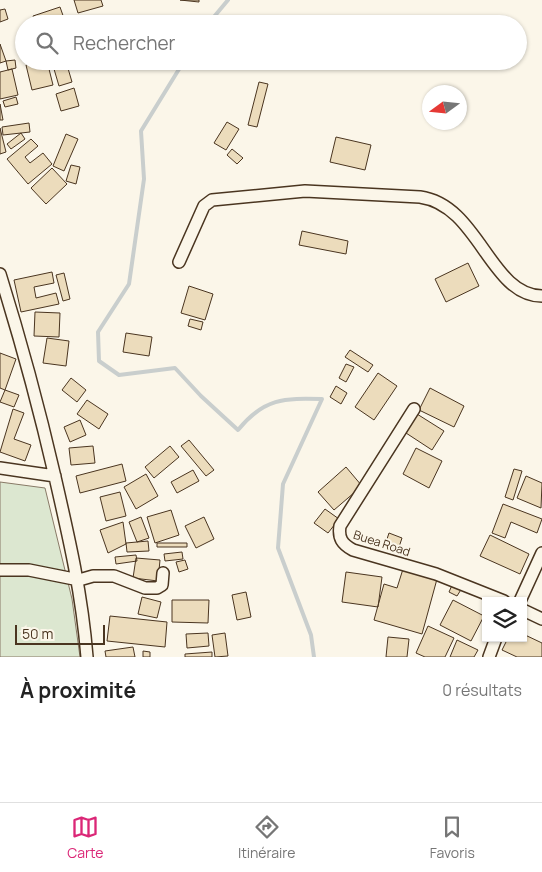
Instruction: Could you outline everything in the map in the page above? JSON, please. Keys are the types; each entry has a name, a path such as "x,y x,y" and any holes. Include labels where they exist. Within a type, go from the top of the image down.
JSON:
{"street":[{"path":"179,262 204,206 212,200 304,191 420,197 434,199 448,207 461,220 511,284 526,295 542,296"},
{"path":"0,274 31,375 79,580 87,657"},
{"name":"Buea Road","path":"414,409 340,526 341,542 353,550 436,574 494,597"},
{"path":"0,468 55,476"},
{"path":"522,597 542,553"},
{"path":"0,570 29,570 79,580 93,576 114,576 146,588 157,588 162,585 163,573"},
{"path":"527,612 542,619"},
{"path":"489,657 495,642"}],"green space":[{"path":"0,482 45,488 72,599 80,657 0,657"}],"building":[{"path":"74,0 101,0 103,6 78,13"},
{"path":"180,0 199,0 199,2"},
{"path":"60,7 63,15 36,15"},
{"path":"5,9 8,19 0,22 0,10"},
{"path":"0,44 6,61 0,63"},
{"path":"15,60 15,68 8,70 6,61"},
{"path":"12,69 18,95 0,99 0,72"},
{"path":"27,70 49,70 53,85 32,90"},
{"path":"54,70 68,70 72,82 59,86"},
{"path":"259,82 268,84 257,127 248,125"},
{"path":"74,88 79,106 61,111 56,94"},
{"path":"16,97 18,104 5,107 3,101"},
{"path":"0,104 3,120 0,120"},
{"path":"227,122 239,129 226,150 214,143"},
{"path":"29,123 30,132 3,135 2,127"},
{"path":"0,128 6,152 0,154"},
{"path":"21,133 25,139 11,149 7,144"},
{"path":"66,134 78,139 64,171 53,166"},
{"path":"336,137 371,145 365,170 330,162"},
{"path":"31,139 38,146 25,157 30,163 43,153 52,164 28,184 7,159"},
{"path":"232,149 243,158 237,164 227,155"},
{"path":"71,165 80,167 76,184 66,181"},
{"path":"52,168 67,184 46,204 31,188"},
{"path":"302,231 348,241 346,254 299,245"},
{"path":"468,263 479,286 446,302 435,279"},
{"path":"52,272 54,283 34,287 36,298 56,293 59,304 21,312 14,280"},
{"path":"64,273 70,299 63,301 56,275"},
{"path":"189,286 213,294 205,320 181,313"},
{"path":"35,312 60,313 59,337 34,336"},
{"path":"190,319 203,322 201,330 188,326"},
{"path":"126,333 152,337 149,356 123,352"},
{"path":"47,338 69,341 66,366 43,363"},
{"path":"350,350 373,365 368,372 345,357"},
{"path":"0,353 16,359 5,390 0,388"},
{"path":"346,364 354,367 346,382 339,378"},
{"path":"378,373 397,386 374,420 355,407"},
{"path":"71,378 86,390 77,402 62,390"},
{"path":"336,386 347,393 341,404 330,397"},
{"path":"430,388 464,406 454,427 419,410"},
{"path":"5,390 19,395 14,407 0,402"},
{"path":"87,400 108,414 99,429 77,414"},
{"path":"13,409 24,413 14,439 31,445 25,461 0,452"},
{"path":"417,414 444,431 432,450 406,433"},
{"path":"80,420 86,435 70,442 64,427"},
{"path":"189,440 214,470 206,476 181,446"},
{"path":"93,446 95,463 71,465 69,448"},
{"path":"170,446 179,457 154,478 145,467"},
{"path":"416,448 442,461 429,488 403,474"},
{"path":"122,464 126,481 80,493 76,476"},
{"path":"346,467 362,486 334,510 318,492"},
{"path":"514,469 522,471 513,500 505,497"},
{"path":"193,470 199,481 177,493 171,482"},
{"path":"146,474 158,496 136,509 124,487"},
{"path":"526,476 542,483 541,508 517,498"},
{"path":"120,492 126,516 106,521 100,497"},
{"path":"503,504 542,519 537,533 511,522 505,538 492,533"},
{"path":"325,509 339,519 328,533 314,523"},
{"path":"171,510 179,535 155,543 147,517"},
{"path":"141,517 149,538 137,542 129,522"},
{"path":"204,517 214,539 196,548 185,526"},
{"path":"123,522 126,544 108,553 100,530"},
{"path":"389,533 402,538 398,550 385,545"},
{"path":"490,535 529,554 520,574 480,556"},
{"path":"148,541 149,551 127,552 126,543"},
{"path":"157,543 187,543 187,547 157,547"},
{"path":"182,552 183,559 165,561 164,554"},
{"path":"136,555 137,561 116,564 115,557"},
{"path":"136,558 160,560 158,581 133,578"},
{"path":"185,560 188,569 179,572 176,562"},
{"path":"403,569 437,579 422,634 374,620 384,584 397,588"},
{"path":"346,572 382,577 378,607 342,602"},
{"path":"453,583 462,588 457,596 449,592"},
{"path":"246,592 251,617 237,620 232,595"},
{"path":"142,597 161,602 157,618 138,614"},
{"path":"172,600 209,600 208,623 172,622"},
{"path":"453,600 482,615 482,620 471,641 440,625"},
{"path":"110,616 167,622 165,647 107,641"},
{"path":"428,626 454,638 445,657 425,657 416,653"},
{"path":"208,633 209,646 187,648 186,634"},
{"path":"225,633 228,656 215,657 212,635"},
{"path":"527,636 542,643 542,657 517,657 502,650 506,642 527,642"},
{"path":"388,637 409,639 407,657 386,657"},
{"path":"457,640 478,650 474,657 450,657"},
{"path":"133,647 135,657 106,657 105,651"},
{"path":"143,651 150,652 150,657 143,657"},
{"path":"212,652 212,657 185,657 185,654"}],"waterway":[{"path":"216,15 228,0"},
{"path":"178,70 141,131 144,179 129,284 98,332 99,361 119,375 175,368 201,396 238,430 257,412 276,402 296,399 322,399 283,484 278,548 311,635 314,657"}]}
